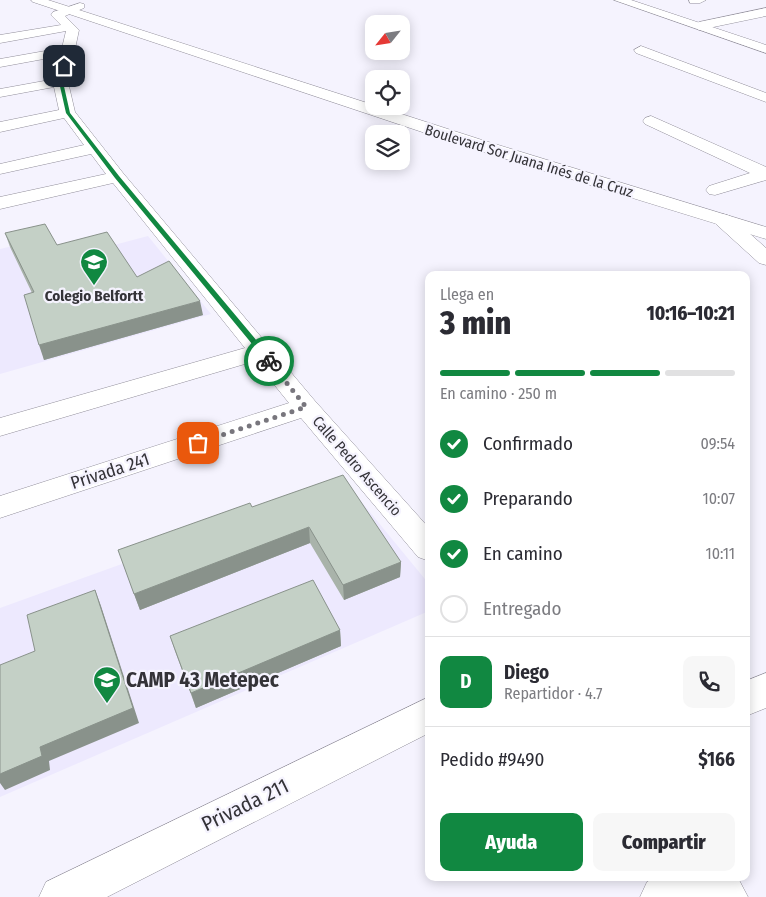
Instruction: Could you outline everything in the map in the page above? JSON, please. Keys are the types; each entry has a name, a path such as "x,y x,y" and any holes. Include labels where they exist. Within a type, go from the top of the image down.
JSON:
{"street":[{"name":"Boulevard Sor Juana Inés de la Cruz","path":"37,0 476,144 766,233"},
{"path":"620,0 766,50"},
{"name":"Boulevard Sor Juana Inés de la Cruz","path":"70,11 365,97"},
{"path":"0,39 70,11"},
{"name":"Calle Pedro Ascencio","path":"70,11 72,34 61,82 68,113 117,177 262,351 306,407 425,544"},
{"path":"702,28 766,12"},
{"path":"702,28 766,16"},
{"path":"731,38 757,32"},
{"path":"641,50 766,98"},
{"path":"0,63 68,51"},
{"path":"0,93 61,82"},
{"name":"Boulevard Sor Juana Inés de la Cruz","path":"410,112 766,221"},
{"path":"0,127 68,113"},
{"path":"651,121 766,174"},
{"path":"0,169 95,148"},
{"path":"715,190 766,174"},
{"path":"0,203 117,177"},
{"path":"723,220 766,258"},
{"path":"0,427 262,351"},
{"name":"Privada 241","path":"0,507 306,407"},
{"path":"750,698 766,689"},
{"name":"Privada 211","path":"61,897 425,716"},
{"path":"662,897 691,881"},
{"path":"712,881 726,897"}],"shaded area":[{"name":"Colegio Belfortt","path":"148,236 211,314 0,374 0,249 52,237 65,258"},
{"name":"CAMP 43 Metepec","path":"346,483 425,579 425,613 0,797 0,608"}],"building":[{"path":"45,224 57,245 107,232 137,277 169,261 200,301 39,345 24,295 34,292 5,233"},
{"path":"343,475 401,562 343,585 309,527 134,594 118,550 250,503 252,507"},
{"path":"313,580 340,630 191,693 170,636"},
{"path":"95,590 133,708 40,747 42,756 0,774 0,665 35,651 27,615"}],"way so far":[{"path":"198,443 306,407 269,361"}],"place":[{"name":"Colegio Belfortt","path":"94,286"},
{"name":"CAMP 43 Metepec","path":"107,704"}],"route":[{"path":"64,66 61,82 63,99 68,113 117,177 269,361"}]}
